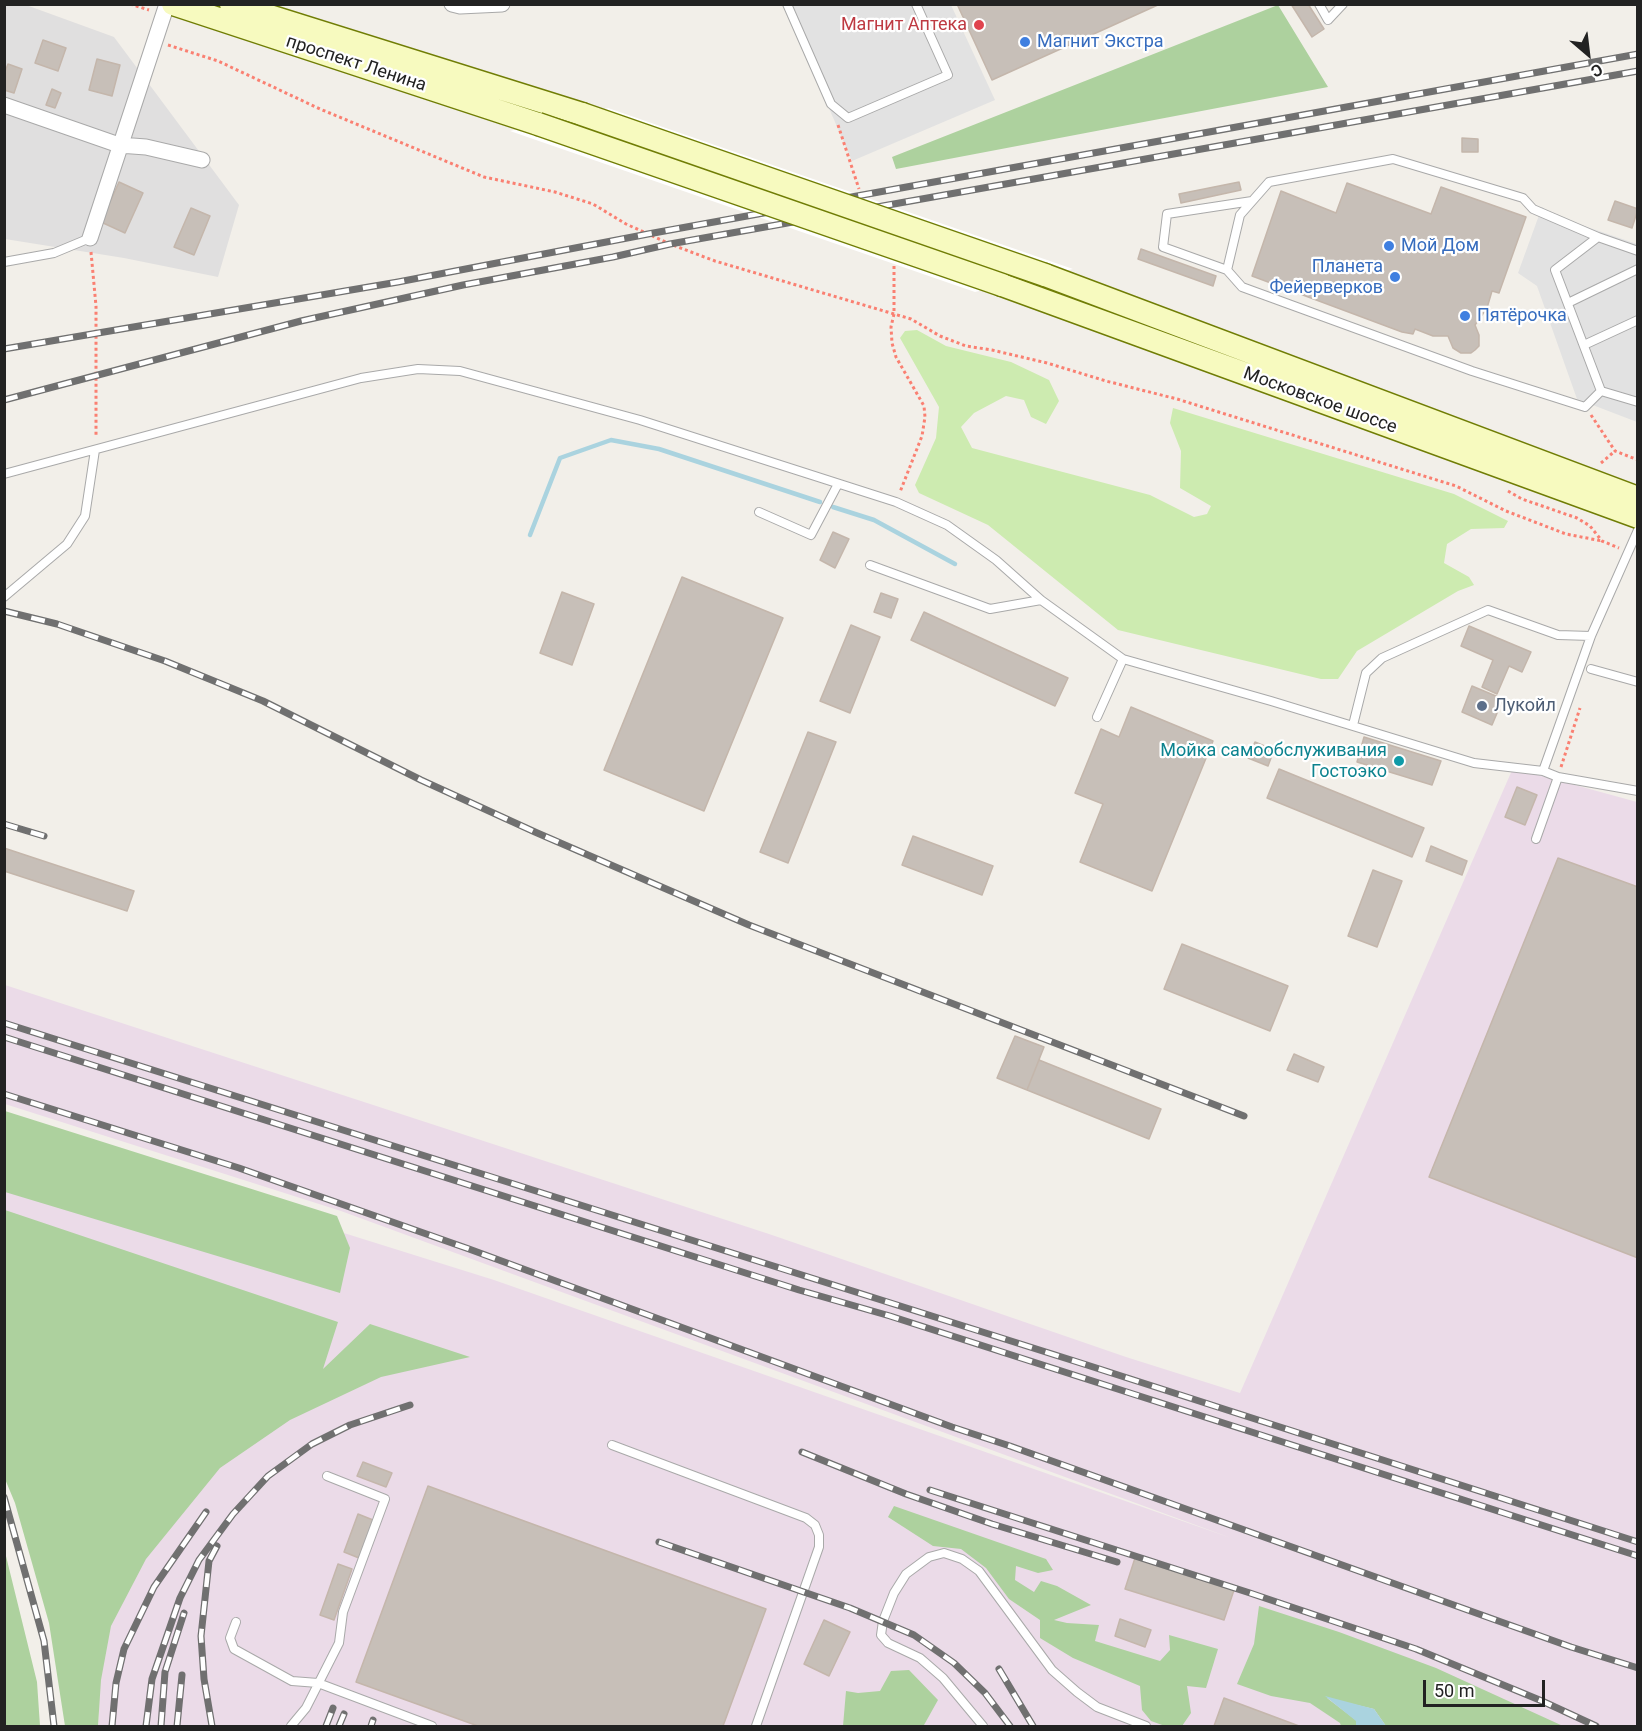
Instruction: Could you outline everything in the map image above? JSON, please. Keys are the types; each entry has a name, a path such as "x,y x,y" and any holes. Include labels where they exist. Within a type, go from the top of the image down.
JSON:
{"main road":[{"name":"проспект Ленина","path":"173,4 538,124 1002,285"},
{"name":"проспект Ленина","path":"231,4 582,114 1045,275"},
{"name":"Московское шоссе","path":"1045,275 1638,498"},
{"name":"Московское шоссе","path":"1002,285 1638,517"}],"street":[{"path":"90,238 167,4"},
{"path":"452,4 502,4"},
{"path":"4,105 119,145 146,147 202,160"}],"lane":[{"path":"787,4 831,105 848,118 948,75 916,4"},
{"path":"1319,4 1328,20 1343,4"},
{"path":"1227,270 1240,214 1269,182 1393,159 1523,198 1533,208 1598,237 1638,251"},
{"path":"1252,201 1167,214 1163,247 1227,270 1242,287 1462,367 1585,407 1601,391"},
{"path":"1598,237 1554,270 1601,391"},
{"path":"4,262 54,253 90,238"},
{"path":"1568,303 1638,269"},
{"path":"1584,345 1638,320"},
{"path":"4,474 361,378 418,369 460,371 640,420 896,502 947,525 996,560 1041,600 1123,659 1353,725 1474,763 1543,771 1558,777 1638,791"},
{"path":"1601,391 1638,402"},
{"path":"4,597 67,543 85,516 95,450"},
{"path":"759,513 811,534 838,484"},
{"path":"1543,771 1591,636 1638,530"},
{"path":"870,566 990,609 1041,600"},
{"path":"1353,725 1366,673 1382,658 1488,610 1558,635 1591,636"},
{"path":"1097,717 1123,659"},
{"path":"1592,669 1638,682"},
{"path":"1536,839 1558,777"},
{"path":"612,1445 806,1518 815,1525 819,1535 819,1547 756,1726"},
{"path":"291,1726 306,1708 339,1643 343,1612 385,1499 327,1476"},
{"path":"983,1726 944,1678 920,1658 888,1642 881,1635 883,1621 894,1593 906,1574 929,1557 944,1553 962,1559 979,1571 1052,1670 1097,1707 1146,1726"},
{"path":"236,1622 230,1638 234,1649 292,1681 318,1683 432,1726"}],"path":[{"path":"154,41 218,61 320,109 484,177 555,192 593,204 626,224 715,261 911,319 940,336 966,346 1047,363 1177,399 1456,486 1506,511 1566,534 1602,542 1627,551"},
{"path":"90,238 96,306 95,450"},
{"path":"894,314 891,327 896,357 924,406 925,417 922,436 896,502"},
{"path":"1585,407 1615,451 1638,460"},
{"path":"1594,469 1615,451"},
{"path":"1577,518 1590,526 1602,542"}],"shaded area":[{"path":"4,5 26,5 114,37 239,205 218,277 124,258 5,239"},
{"path":"784,5 951,5 995,100 852,161"},
{"path":"1542,207 1552,215 1637,244 1637,422 1577,399 1537,286 1518,273"},
{"path":"1513,768 1637,802 1637,1726 98,1726 99,1712 5,1423 5,1127 494,1280 1231,1538 341,1211 5,1104 5,985 769,1234 1126,1357 1240,1393"}],"green space":[{"path":"1278,5 1328,87 896,169 892,157"},
{"path":"917,330 946,346 1011,362 1049,380 1059,401 1046,424 1031,417 1024,400 1006,396 974,413 961,427 972,448 1150,495 1194,517 1207,514 1211,506 1180,488 1181,451 1170,423 1173,408 1454,494 1508,521 1504,528 1471,529 1447,544 1444,563 1469,577 1474,585 1458,591 1357,651 1338,679 1321,679 1118,630 988,525 919,493 915,485 936,438 939,407 900,338 905,331"},
{"path":"5,1111 337,1216 350,1248 340,1293 5,1192"},
{"path":"5,1210 338,1322 323,1369 370,1324 470,1357 381,1377 290,1420 220,1468 146,1559 111,1626 101,1680 98,1726 65,1726 49,1623 15,1503 5,1479"},
{"path":"894,1506 1046,1559 1053,1570 1038,1573 1016,1566 1015,1580 1034,1592 1041,1581 1057,1586 1091,1605 1054,1620 1099,1625 1095,1641 1160,1661 1170,1650 1169,1635 1218,1649 1206,1688 1187,1686 1191,1713 1182,1726 1165,1726 1151,1721 1142,1710 1140,1686 1073,1658 1040,1638 1040,1620 1009,1599 986,1568 961,1549 933,1546 888,1517"},
{"path":"5,1552 37,1682 40,1726 5,1726"},
{"path":"1259,1606 1339,1632 1436,1668 1563,1726 1386,1726 1374,1709 1327,1698 1357,1721 1356,1726 1341,1726 1340,1723 1310,1703 1271,1696 1237,1684 1254,1644"},
{"path":"909,1670 938,1700 924,1725 843,1726 846,1691 858,1693 880,1691 891,1671"}],"water":[{"path":"1325,1696 1374,1709 1386,1726 1356,1726 1356,1721"}],"pier":[{"path":"608,108 1073,269 975,292 510,131"}],"building":[{"name":"Магнит Экстра","path":"957,4 1160,4 992,80"},
{"path":"1291,4 1308,4 1324,29 1312,37"},
{"path":"43,40 66,48 58,71 35,63"},
{"path":"97,59 120,65 112,96 89,90"},
{"path":"8,64 22,69 14,93 4,90 4,74"},
{"path":"52,89 61,93 55,108 46,105"},
{"path":"1462,138 1478,139 1478,152 1462,152"},
{"path":"119,182 143,193 125,233 101,222"},
{"path":"1239,182 1241,190 1181,203 1179,194"},
{"name":"Мой Дом","path":"1347,183 1431,214 1441,187 1526,217 1499,293 1492,291 1487,308 1475,325 1479,335 1479,346 1471,353 1461,353 1453,348 1448,336 1433,336 1415,329 1413,334 1402,332 1252,276 1281,191 1336,213"},
{"path":"1615,201 1638,209 1632,228 1608,220"},
{"path":"191,208 210,216 194,255 174,247"},
{"path":"1141,249 1216,276 1213,286 1138,259"},
{"path":"833,532 849,539 835,568 820,560"},
{"path":"682,577 783,618 704,811 604,770"},
{"path":"562,592 594,604 572,665 540,653"},
{"path":"881,593 898,599 891,618 874,612"},
{"path":"924,612 1068,678 1055,706 911,640"},
{"path":"851,625 880,637 850,713 820,701"},
{"path":"1469,626 1531,652 1522,672 1509,666 1497,694 1482,687 1493,660 1461,646"},
{"name":"Лукойл","path":"1472,686 1503,699 1492,725 1462,712"},
{"path":"1131,707 1213,741 1152,891 1080,862 1103,804 1075,793 1101,729 1119,737"},
{"path":"808,732 836,742 788,863 760,852"},
{"name":"Мойка самообслуживания Гостоэко","path":"1364,737 1441,761 1432,785 1357,762"},
{"path":"1255,742 1274,750 1268,766 1248,758"},
{"path":"1279,769 1424,828 1412,857 1267,798"},
{"path":"1517,787 1537,795 1525,825 1505,817"},
{"path":"913,836 993,866 982,895 902,865"},
{"path":"1431,846 1467,861 1462,875 1426,861"},
{"path":"4,848 134,891 127,911 4,871"},
{"path":"1558,858 1638,887 1638,1258 1429,1177"},
{"path":"1373,870 1402,881 1377,947 1348,936"},
{"path":"1182,944 1288,986 1270,1031 1164,989"},
{"path":"1015,1036 1044,1047 1027,1090 997,1078"},
{"path":"1294,1054 1324,1067 1318,1082 1287,1070"},
{"path":"1039,1060 1161,1109 1149,1139 1027,1090"},
{"path":"363,1462 392,1473 386,1487 357,1476"},
{"path":"428,1486 766,1609 723,1726 478,1726 356,1682"},
{"path":"358,1514 373,1520 359,1558 344,1552"},
{"path":"1135,1558 1234,1590 1224,1620 1125,1589"},
{"path":"338,1564 352,1569 334,1620 320,1615"},
{"path":"1120,1619 1151,1630 1145,1647 1115,1636"},
{"path":"824,1620 850,1632 829,1676 804,1664"},
{"path":"1224,1698 1299,1726 1214,1726"}],"waterway":[{"path":"530,535 560,458 611,440 659,449 820,502"},
{"path":"833,507 874,520 955,564"}],"railway":[{"path":"4,349 398,282 648,234 1638,54"},
{"path":"4,400 301,321 463,285 670,244 1638,71"},
{"path":"4,611 57,624 165,661 263,701 421,780 749,925 1244,1116"},
{"path":"4,824 44,836"},
{"path":"4,1023 1087,1365 1638,1542"},
{"path":"4,1037 799,1290 890,1316 1638,1556"},
{"path":"4,1094 239,1168 469,1249 952,1427 1571,1647 1638,1668"},
{"path":"146,1726 152,1679 180,1598 199,1560 233,1514 268,1476 312,1444 350,1425 410,1405"},
{"path":"802,1452 906,1494 992,1524 1117,1562"},
{"path":"930,1490 1416,1649 1596,1726"},
{"path":"4,1497 44,1641 54,1726"},
{"path":"112,1726 116,1683 124,1649 154,1587 206,1512"},
{"path":"659,1542 850,1608 914,1635 954,1663 985,1693 1010,1726"},
{"path":"212,1726 204,1679 201,1636 209,1561 217,1546"},
{"path":"161,1726 165,1672 184,1613"},
{"path":"999,1669 1033,1726"},
{"path":"177,1726 182,1675"},
{"path":"326,1726 333,1708"},
{"path":"339,1726 344,1714"},
{"path":"371,1726 373,1720"}],"place":[{"name":"Магнит Аптека","path":"979,25"},
{"name":"Магнит Экстра","path":"1025,42"},
{"name":"Мой Дом","path":"1389,246"},
{"name":"Планета Фейерверков","path":"1395,277"},
{"name":"Пятёрочка","path":"1465,316"},
{"name":"Лукойл","path":"1482,706"},
{"name":"Мойка самообслуживания Гостоэко","path":"1399,761"}]}
